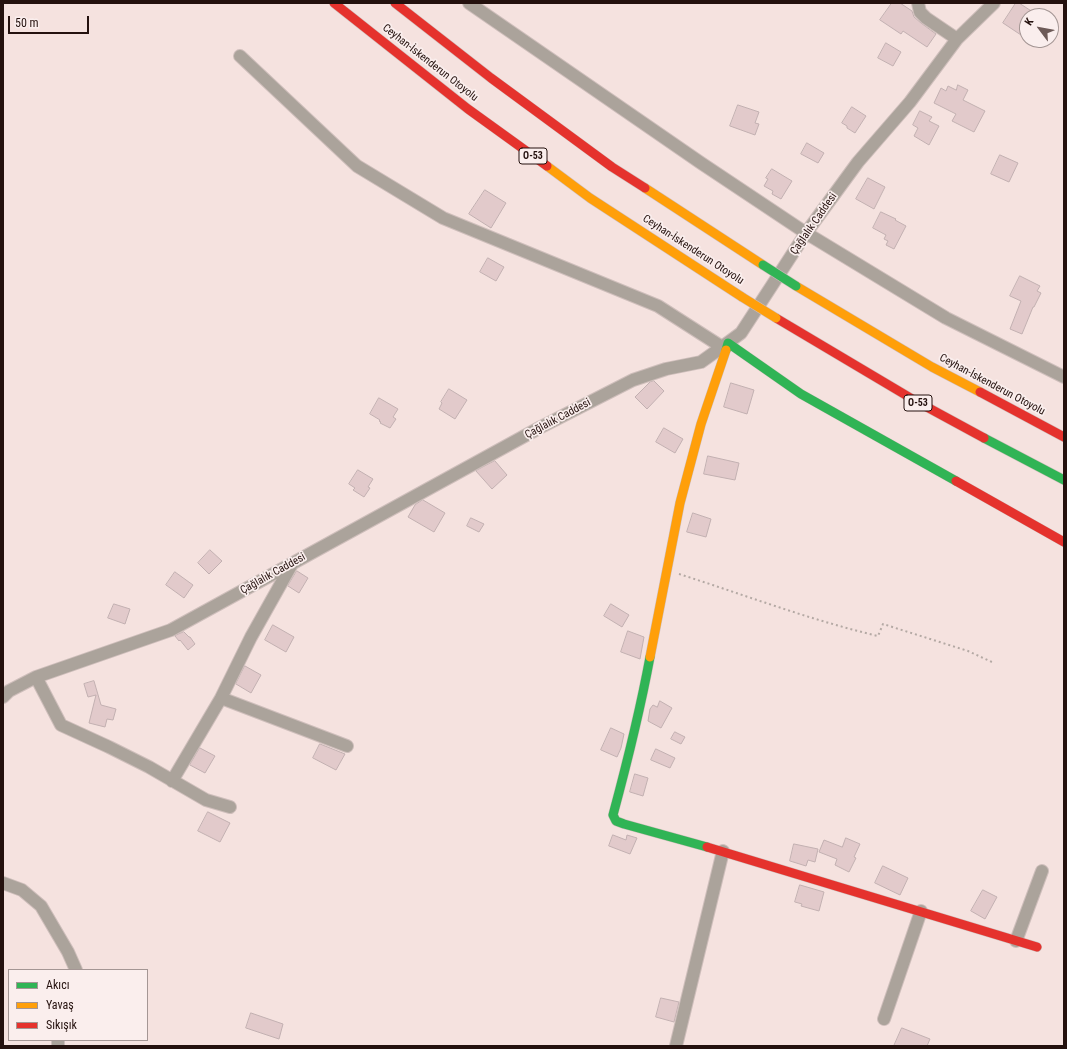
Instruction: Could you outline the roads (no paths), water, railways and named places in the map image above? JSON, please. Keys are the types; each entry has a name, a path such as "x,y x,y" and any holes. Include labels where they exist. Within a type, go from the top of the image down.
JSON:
{"main road":[{"name":"Ceyhan-İskenderun Otoyolu","path":"334,3 468,109 590,198 776,318 914,400 1064,480"},
{"name":"Ceyhan-İskenderun Otoyolu","path":"395,3 491,78 612,167 763,265 932,367 1064,437"},
{"path":"1037,947 722,851 624,824 616,821 613,815 630,753 643,696 680,504 701,424 725,345 801,394 1064,542"}],"street":[{"path":"469,3 701,163 806,233 946,318 1064,376"},
{"path":"918,3 920,12 926,18 957,40"},
{"name":"Çağlalık Caddesi","path":"3,697 9,691 36,677 171,630 541,427 633,380 666,369 701,362 741,333 806,233 858,162 910,102 957,40 994,3"},
{"path":"240,56 357,166 436,214 658,306 725,345"},
{"path":"172,781 221,698 251,637 292,564"},
{"path":"36,677 61,725 136,760 206,800 230,807"},
{"path":"221,698 347,746"},
{"path":"676,1046 722,851"},
{"path":"1016,941 1042,871"},
{"path":"3,883 22,890 41,906 68,952 76,969"},
{"path":"884,1019 921,911"}]}
